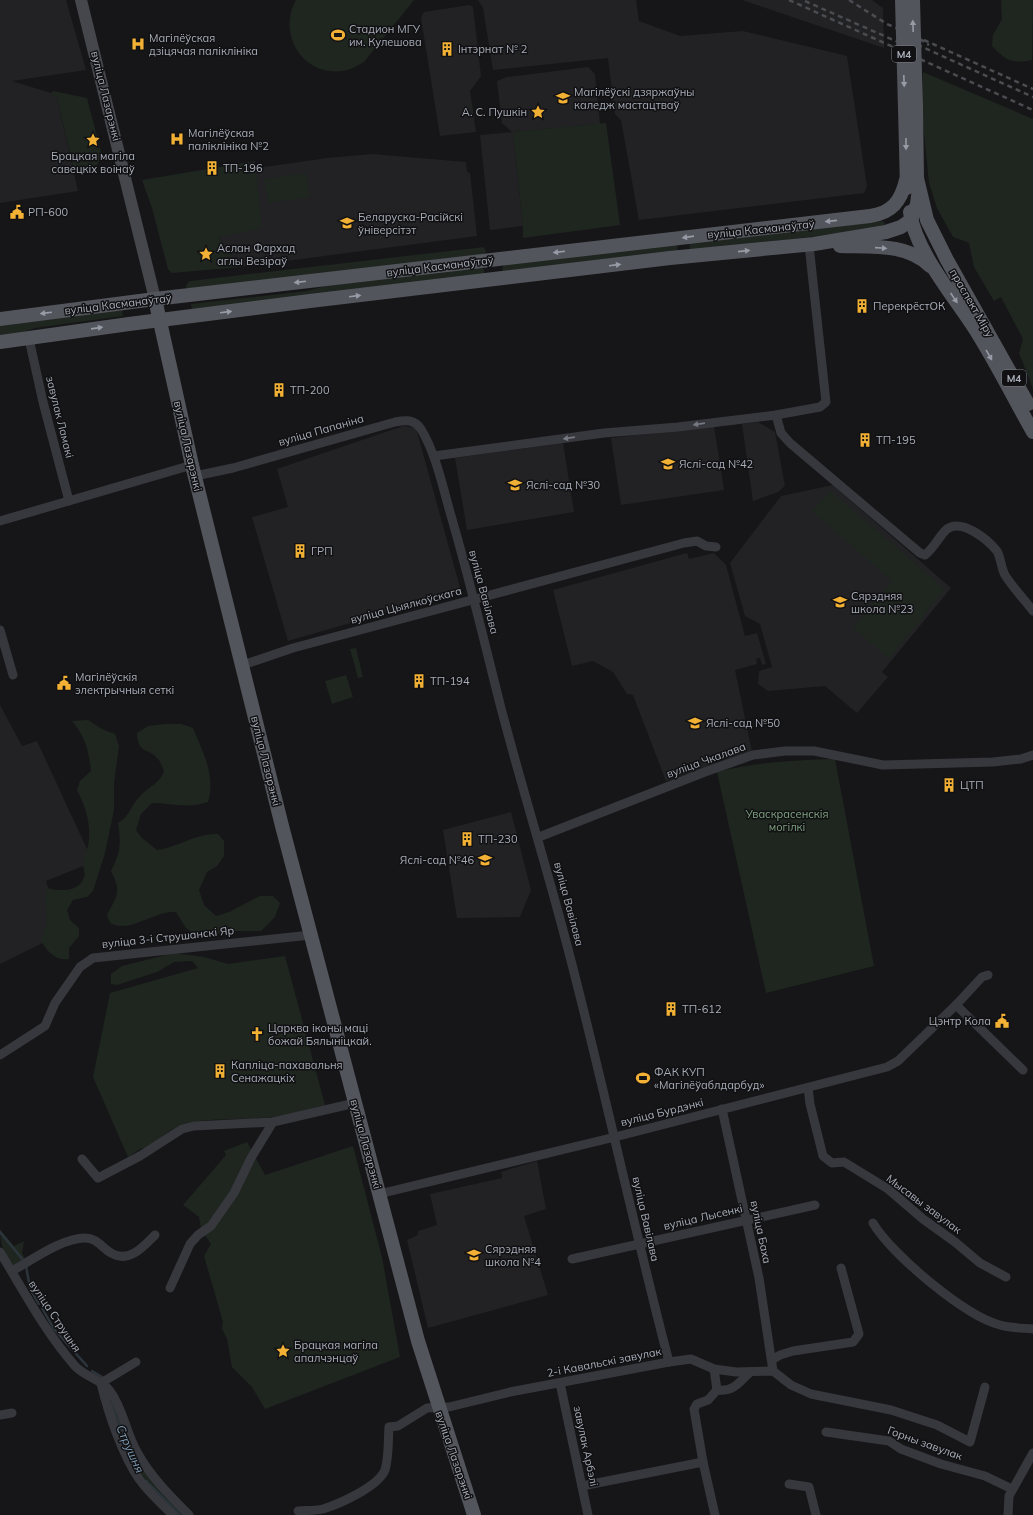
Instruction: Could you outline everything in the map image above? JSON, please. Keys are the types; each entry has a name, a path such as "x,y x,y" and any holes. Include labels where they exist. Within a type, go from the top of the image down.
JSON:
{"main road":[{"name":"вуліца Лазарэнкі","path":"81,0 154,299 194,471 282,826 418,1341 438,1408 474,1515"},
{"name":"М4","path":"902,0 911,108 914,182"},
{"name":"М4","path":"911,108 913,0"},
{"name":"вуліца Касманаўтаў","path":"880,215 890,210 914,182"},
{"name":"праспект Міру","path":"914,182 911,220 934,269 973,327 1033,432"},
{"name":"праспект Міру","path":"914,182 927,220 1033,413"},
{"name":"вуліца Касманаўтаў","path":"0,319 154,299 891,214 911,220 921,229 948,260"},
{"path":"880,215 894,220 894,227 886,232"},
{"path":"886,232 901,228 911,220"},
{"name":"вуліца Касманаўтаў","path":"0,342 159,320 670,258 812,244 886,232"},
{"name":"вуліца Касманаўтаў","path":"812,244 900,249 919,256 934,269"}],"street":[{"path":"434,456 604,434 776,415 820,407 826,402 812,244"},
{"name":"завулак Ламакі","path":"29,339 43,402 69,502"},
{"path":"776,415 781,433 790,443 920,553 925,555 933,549 948,528 958,526 970,528 997,552 1004,574 1033,611"},
{"name":"вуліца Папаніна","path":"0,521 194,471 233,468 406,419 414,422 420,427 434,456"},
{"name":"вуліца Вавілава","path":"434,456 474,599 505,722 539,837 615,1137 638,1244 668,1362"},
{"name":"вуліца Цыялкоўскага","path":"243,665 292,648 684,543 697,541 706,546 716,547"},
{"path":"0,630 13,675"},
{"name":"вуліца Чкалава","path":"539,837 705,772 753,755 814,751 883,765 993,762 1021,759 1033,755"},
{"name":"вуліца 3-і Струшанскі Яр","path":"0,1055 45,1026 55,1003 80,967 93,958 311,935"},
{"name":"вуліца Бурдэнкі","path":"379,1194 615,1137 887,1067 898,1061 956,1005 982,977 988,975"},
{"path":"956,1005 1023,1070"},
{"name":"Мысавы завулак","path":"808,1088 810,1104 823,1156 832,1163 844,1162 888,1189 923,1219 955,1242 980,1263 1006,1277"},
{"path":"82,1159 98,1178 140,1156 182,1129 194,1126 273,1122 355,1104"},
{"name":"вуліца Баха","path":"722,1109 759,1278 772,1360"},
{"path":"170,1288 190,1244 198,1235 211,1226 227,1204 273,1122"},
{"name":"вуліца Лысенкі","path":"572,1259 815,1205"},
{"path":"873,1223 881,1236 919,1273 971,1312 999,1325 1033,1329"},
{"path":"12,1272 65,1242 84,1238 92,1239 101,1244 111,1253 121,1257 141,1250 155,1235"},
{"name":"вуліца Струшня","path":"0,1252 51,1333 72,1362 84,1374 109,1389 115,1399 129,1436 148,1471 189,1515"},
{"path":"841,1268 859,1334 857,1339 848,1343 794,1350 780,1355 772,1360 773,1371 791,1385 811,1394 891,1410 937,1425 970,1442 985,1387"},
{"name":"2-і Кавальскі завулак","path":"298,1511 322,1509 365,1490 379,1479 384,1472 387,1460 389,1427 398,1426 427,1408 449,1407 510,1392 691,1359 714,1369 750,1372 773,1371"},
{"path":"136,1362 101,1383 104,1398 132,1467 147,1490 173,1515"},
{"path":"714,1369 717,1390"},
{"path":"717,1390 732,1390 750,1372"},
{"name":"завулак Арбэлі","path":"560,1383 588,1515"},
{"path":"715,1515 703,1462 694,1409 697,1404 708,1400 717,1390"},
{"path":"0,1415 12,1413"},
{"name":"Горны завулак","path":"826,1432 889,1441 902,1449 941,1464 985,1476 1012,1489"},
{"path":"1008,1515 1009,1496 1033,1453"},
{"path":"582,1486 703,1462"},
{"path":"789,1484 809,1487 816,1515"}],"shaded area":[{"path":"0,0 66,0 86,70 12,81 51,93 57,98 78,191 0,203"},
{"path":"478,0 636,0 639,21 680,36 743,31 847,56 867,186 864,193 639,220 621,120 615,114 608,58 493,70 483,8"},
{"path":"742,0 872,0 883,8 884,48"},
{"path":"470,5 473,7 481,76 470,91 476,132 440,136 421,18 424,12"},
{"path":"588,67 595,74 600,124 513,132 523,226 490,230 480,135 512,132 502,123 497,81 507,77"},
{"name":"Беларуска-Расійскі ўніверсітэт","path":"372,154 466,162 467,172 470,173 477,236 240,267 218,237 217,174 327,158"},
{"path":"758,422 775,432 785,486 778,492 753,501 742,424"},
{"path":"403,426 416,428 461,591 288,641 252,517 288,507 277,469"},
{"name":"Яслі-сад №42","path":"714,426 724,490 621,505 611,438"},
{"name":"Яслі-сад №30","path":"563,443 574,512 467,530 455,458"},
{"name":"Сярэдняя школа №23","path":"833,485 951,588 882,672 888,677 857,713 825,686 768,691 758,684 759,671 772,667 760,624 745,616 730,563 781,496"},
{"path":"687,553 689,559 714,553 726,565 745,636 757,633 766,664 762,665 760,658 756,659 757,664 735,670 752,752 666,781 633,695 627,694 613,672 593,661 572,666 553,590"},
{"path":"0,705 22,746 37,741 93,862 46,881 63,933 0,964"},
{"name":"Яслі-сад №46","path":"511,812 531,890 520,917 457,918 443,830"},
{"name":"Сярэдняя школа №4","path":"537,1161 546,1209 524,1216 548,1295 428,1328 407,1240 418,1235 418,1231 437,1225 430,1194 502,1178 501,1172"}],"green space":[{"name":"Стадион МГУ им. Кулешова","path":"296,0 414,0 364,62 351,69 342,71 328,71 315,67 297,50 292,38 290,26 291,13"},
{"path":"1001,0 1033,0 1032,60 1019,62 1010,60 1001,55 992,46 993,35 1002,19"},
{"path":"923,72 1033,119 1033,389 1019,353 1023,339 1001,297 994,301 974,267 969,243 953,237 937,208 929,183 922,113"},
{"path":"53,91 87,98 102,156 97,165 74,171 57,98 51,93"},
{"path":"606,123 620,225 523,238 513,132"},
{"path":"255,161 262,228 218,237 240,267 172,273 168,269 152,208 142,180"},
{"path":"306,173 310,197 268,203 264,179"},
{"path":"883,221 886,225 843,233 690,251 689,243"},
{"path":"677,244 678,252 503,271 502,268 505,264"},
{"path":"484,247 486,252 484,255 187,290 186,285 190,281"},
{"path":"481,267 484,270 484,274 192,310 191,304 307,291 325,286"},
{"path":"122,310 123,316 35,328 18,334 0,336 0,326"},
{"path":"830,491 945,589 889,659 853,627 892,581 812,511"},
{"path":"356,648 363,677 358,678 350,649"},
{"path":"346,675 353,697 332,704 325,681"},
{"path":"88,720 102,729 115,734 119,746 114,783 114,810 105,853 93,891 87,897 73,900 67,910 70,920 79,928 79,936 69,948 69,959 60,959 52,955 41,941 47,921 45,894 47,888 68,890 78,886 82,882 84,875 83,863 88,846 89,824 83,803 77,790 80,781 91,771 86,744 72,721"},
{"path":"181,724 193,728 204,755 209,773 210,792 208,802 193,805 152,803 141,814 136,830 142,838 157,850 202,836 218,834 224,841 224,856 217,866 207,872 199,890 204,905 216,916 229,912 260,896 273,896 280,903 275,917 261,931 232,931 198,937 186,928 176,912 159,914 126,926 118,926 110,923 107,915 117,894 116,884 111,871 117,858 119,847 120,836 118,823 128,814 137,799 159,780 164,771 160,762 154,755 141,748 137,733 148,726"},
{"name":"Уваскрасенскія могілкі","path":"835,759 874,966 766,993 717,772 776,762"},
{"path":"174,953 204,957 228,964 285,956 325,1105 272,1117 210,1120 187,1123 174,1128 146,1149 142,1148 128,1157 93,1077 110,993 198,968 192,961 174,962 157,972 117,985 111,984 111,974 122,966"},
{"path":"247,1142 265,1175 353,1146 382,1257 400,1357 265,1409 252,1387 232,1367 227,1339 222,1329 223,1322 204,1256 211,1244 201,1230 199,1217 183,1205 226,1155 224,1151"},
{"path":"0,1229 14,1246 24,1241 22,1253 26,1260 20,1265 12,1265 6,1257 1,1244"},
{"path":"109,1393 125,1434 185,1515 178,1515 146,1484 132,1460 106,1395"}],"waterway":[{"name":"Струшня","path":"0,1232 24,1261"},
{"name":"Струшня","path":"26,1266 30,1288"},
{"name":"Струшня","path":"32,1292 39,1304"},
{"name":"Струшня","path":"42,1308 54,1329 87,1366"},
{"name":"Струшня","path":"92,1371 102,1377"},
{"name":"Струшня","path":"111,1403 135,1463"},
{"name":"Струшня","path":"146,1481 180,1515"}],"railway":[{"path":"789,0 1033,110"},
{"path":"849,0 887,24 917,37 929,45"},
{"path":"805,1 916,50"},
{"path":"924,40 1033,89"},
{"path":"909,41 1033,97"}],"place":[{"name":"Стадион МГУ им. Кулешова","path":"338,35"},
{"name":"Магілёўская дзіцячая паліклініка","path":"138,44"},
{"name":"Інтэрнат № 2","path":"447,49"},
{"name":"Магілёўскі дзяржаўны каледж мастацтваў","path":"563,98"},
{"name":"А. С. Пушкін","path":"538,112"},
{"name":"Магілёўская паліклініка №2","path":"177,139"},
{"name":"Брацкая магіла савецкіх воінаў","path":"93,140"},
{"name":"ТП-196","path":"212,168"},
{"name":"РП-600","path":"17,212"},
{"name":"Беларуска-Расійскі ўніверсітэт","path":"347,223"},
{"name":"Аслан Фархад аглы Везіраў","path":"206,254"},
{"name":"ПерекрёстОК","path":"862,306"},
{"name":"ТП-200","path":"279,390"},
{"name":"ТП-195","path":"865,440"},
{"name":"Яслі-сад №42","path":"668,464"},
{"name":"Яслі-сад №30","path":"515,485"},
{"name":"ГРП","path":"300,551"},
{"name":"Сярэдняя школа №23","path":"840,602"},
{"name":"ТП-194","path":"419,681"},
{"name":"Магілёўскія электрычныя сеткі","path":"64,683"},
{"name":"Яслі-сад №50","path":"695,723"},
{"name":"ЦТП","path":"949,785"},
{"name":"ТП-230","path":"467,839"},
{"name":"Яслі-сад №46","path":"485,860"},
{"name":"ТП-612","path":"671,1009"},
{"name":"Цэнтр Кола","path":"1002,1021"},
{"name":"Царква іконы маці божай Бялыніцкай.","path":"257,1034"},
{"name":"Капліца-пахавальня Сенажацкіх","path":"220,1071"},
{"name":"ФАК КУП «Магілёўаблдарбуд»","path":"643,1078"},
{"name":"Сярэдняя школа №4","path":"474,1255"},
{"name":"Брацкая магіла апалчэнцаў","path":"283,1351"}]}
